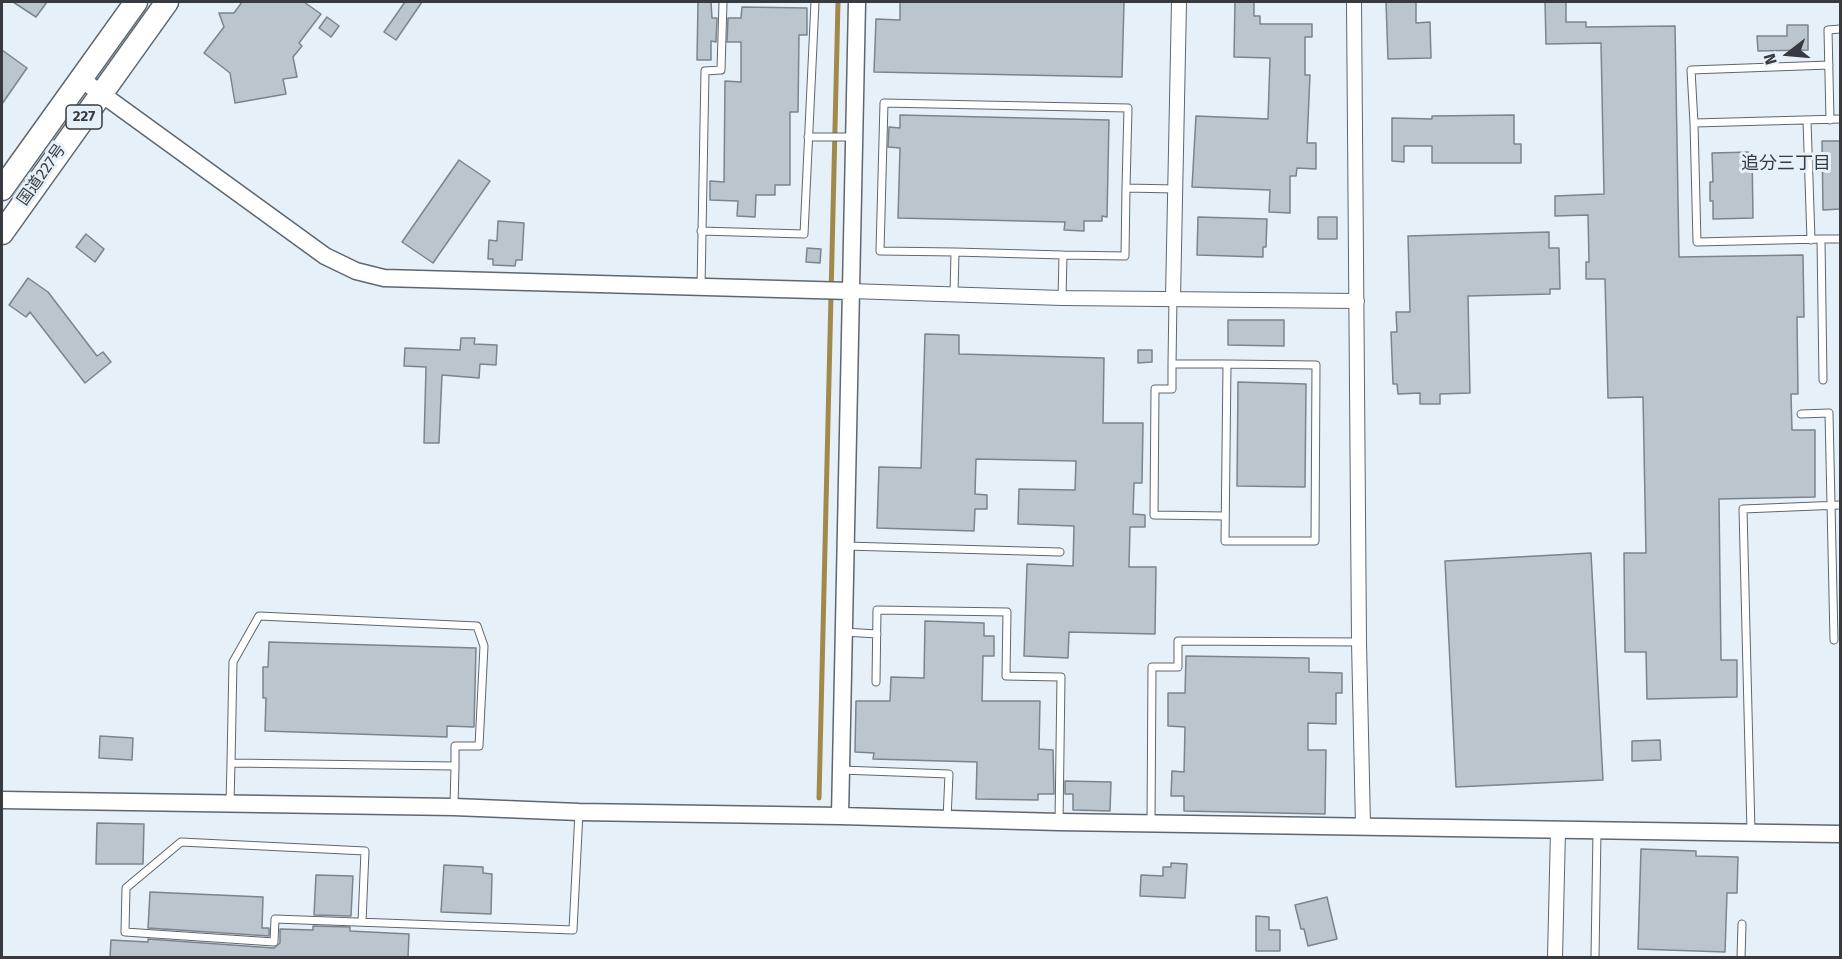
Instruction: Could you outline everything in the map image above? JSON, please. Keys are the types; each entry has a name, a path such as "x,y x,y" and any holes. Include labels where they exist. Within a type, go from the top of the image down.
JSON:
{"highway":[{"name":"国道227号","path":"2,189 136,2"},
{"name":"国道227号","path":"2,233 167,2"}],"street":[{"path":"840,816 846,546 838,291 857,2"},
{"path":"1173,298 1179,2"},
{"path":"1354,2 1359,642 1363,826"},
{"path":"81,79 325,256 356,272 384,278 1062,298 1357,302"},
{"path":"2,800 454,807 579,812 1059,822 1840,834"},
{"path":"1555,957 1558,830"}],"lane":[{"path":"701,287 705,71 721,70 723,2"},
{"path":"701,231 804,234 815,2"},
{"path":"1830,120 1828,30 1840,29"},
{"path":"1828,65 1691,70 1697,242 1840,239"},
{"path":"884,103 1128,108 1126,188 1125,256 880,251 884,103"},
{"path":"1694,123 1840,119"},
{"path":"1807,120 1811,240"},
{"path":"808,137 849,137"},
{"path":"1126,188 1175,189"},
{"path":"1821,239 1823,380"},
{"path":"954,294 955,252"},
{"path":"1062,298 1063,255"},
{"path":"1173,298 1172,389 1155,389 1154,515 1225,516"},
{"path":"1172,364 1227,364 1316,365 1315,542 1225,541 1227,364"},
{"path":"1802,414 1829,413 1833,640"},
{"path":"1751,833 1743,509 1840,505"},
{"path":"846,546 1060,552"},
{"path":"876,682 878,610 1007,612 1006,676 1061,677 1059,822"},
{"path":"230,803 233,662 259,616 477,626 484,646 479,746 454,746 454,807"},
{"path":"844,632 877,634"},
{"path":"1151,823 1152,667 1179,667 1178,641 1359,642"},
{"path":"231,763 455,766"},
{"path":"841,770 948,774 947,819"},
{"path":"362,922 365,851 181,842 126,888 125,932 274,942 275,919 573,930 579,812"},
{"path":"1595,957 1598,831"},
{"path":"1742,924 1742,957"}],"building":[{"path":"13,2 47,2 36,17"},
{"path":"242,2 304,2 321,14 299,43 302,46 293,57 297,77 283,79 286,94 235,103 230,73 204,53 224,27 219,13 234,13"},
{"path":"405,2 422,2 396,40 384,32"},
{"path":"698,2 711,2 712,18 717,18 716,42 711,41 711,60 697,60"},
{"path":"900,2 1124,2 1122,77 874,72 876,19 900,20"},
{"path":"1235,2 1254,2 1254,16 1260,16 1260,24 1312,24 1312,37 1305,37 1305,75 1310,75 1307,143 1316,143 1316,169 1297,168 1296,176 1290,176 1290,213 1269,212 1270,190 1192,187 1196,116 1268,119 1270,58 1234,57"},
{"path":"1386,2 1416,2 1416,23 1430,22 1431,58 1388,59"},
{"path":"1545,2 1566,2 1566,22 1586,22 1586,27 1675,26 1679,257 1803,255 1804,317 1797,317 1798,394 1791,394 1792,430 1815,430 1815,497 1719,499 1721,660 1737,660 1737,697 1647,699 1646,652 1625,652 1624,553 1646,553 1643,397 1608,398 1605,279 1586,279 1586,262 1589,262 1588,215 1555,216 1555,196 1604,194 1601,43 1546,44"},
{"path":"742,7 807,8 807,35 799,35 798,112 790,112 790,185 775,185 775,195 756,195 755,217 737,216 738,201 710,200 710,181 724,182 725,81 741,82 741,42 727,42 728,18 741,18"},
{"path":"327,17 339,26 331,37 319,28"},
{"path":"1787,25 1808,25 1808,50 1758,51 1757,36 1787,36"},
{"path":"2,50 27,68 2,104"},
{"path":"900,115 1109,120 1107,217 1102,216 1102,221 1084,221 1084,231 1064,230 1065,222 898,218 900,148 888,147 889,127 900,128"},
{"path":"1514,115 1514,144 1521,144 1521,163 1432,163 1432,146 1404,146 1404,162 1392,161 1392,118 1432,119 1432,116"},
{"path":"1822,141 1840,141 1840,209 1823,210"},
{"path":"1752,152 1753,218 1713,219 1713,201 1710,201 1710,182 1713,182 1712,153"},
{"path":"459,160 490,181 433,263 402,242"},
{"path":"1198,217 1267,219 1266,247 1263,247 1263,257 1197,255"},
{"path":"1318,217 1337,217 1337,239 1318,239"},
{"path":"498,221 524,223 522,260 516,260 515,266 493,265 493,259 488,259 489,240 497,241"},
{"path":"1549,232 1549,248 1559,248 1560,289 1550,289 1550,294 1468,296 1470,393 1440,394 1440,404 1420,404 1420,393 1398,394 1397,384 1393,384 1391,332 1397,332 1396,312 1410,312 1408,236"},
{"path":"86,234 104,249 95,262 76,247"},
{"path":"807,248 821,249 820,263 806,262"},
{"path":"28,278 48,292 97,356 103,352 111,362 85,383 30,312 26,317 9,305"},
{"path":"1228,320 1284,320 1284,346 1228,345"},
{"path":"925,334 959,335 959,354 1104,358 1103,423 1143,423 1142,483 1134,483 1133,514 1145,515 1145,527 1130,527 1129,567 1156,567 1155,634 1069,632 1068,658 1024,656 1027,564 1073,566 1074,526 1018,524 1019,489 1075,490 1076,461 976,459 975,494 987,495 987,509 975,509 974,531 877,528 879,467 921,468"},
{"path":"461,338 475,338 474,344 497,345 496,365 480,364 479,378 442,375 439,443 424,443 426,367 404,366 405,348 460,350"},
{"path":"1138,350 1152,350 1152,362 1138,363"},
{"path":"1238,382 1306,384 1305,487 1237,486"},
{"path":"1591,553 1603,780 1456,787 1445,561"},
{"path":"925,621 984,623 984,636 994,636 994,656 983,656 982,701 1040,701 1039,749 1053,750 1054,794 1038,794 1038,800 976,799 977,762 873,759 874,753 855,752 856,701 890,701 891,677 924,678"},
{"path":"269,642 476,648 474,727 447,726 447,737 265,731 266,698 263,698 263,667 268,667"},
{"path":"1186,656 1309,658 1309,672 1342,673 1342,693 1336,693 1336,724 1308,723 1308,750 1326,750 1325,814 1184,811 1184,796 1171,796 1172,771 1184,772 1185,727 1168,726 1168,693 1185,693"},
{"path":"100,736 133,738 132,760 99,758"},
{"path":"1660,740 1661,760 1632,761 1632,741"},
{"path":"1065,781 1111,782 1110,811 1073,810 1073,794 1065,794"},
{"path":"97,823 144,824 143,864 96,864"},
{"path":"1641,849 1696,851 1696,856 1738,857 1737,893 1727,893 1725,952 1638,949"},
{"path":"1171,863 1187,864 1185,898 1140,896 1141,875 1163,876 1163,867 1171,867"},
{"path":"444,865 483,867 483,873 492,874 491,914 441,912"},
{"path":"316,875 353,876 351,916 314,915"},
{"path":"150,892 263,897 262,928 269,928 269,936 148,928"},
{"path":"1327,897 1337,939 1308,946 1295,905"},
{"path":"1256,916 1269,917 1269,930 1280,930 1280,951 1256,951"},
{"path":"313,926 350,927 350,931 409,934 408,957 110,957 111,940 148,942 148,939 274,948 280,943 280,929 313,930"}],"waterway":[{"path":"819,798 838,2"}],"district":[{"name":"追分三丁目","path":"1786,164"}]}
